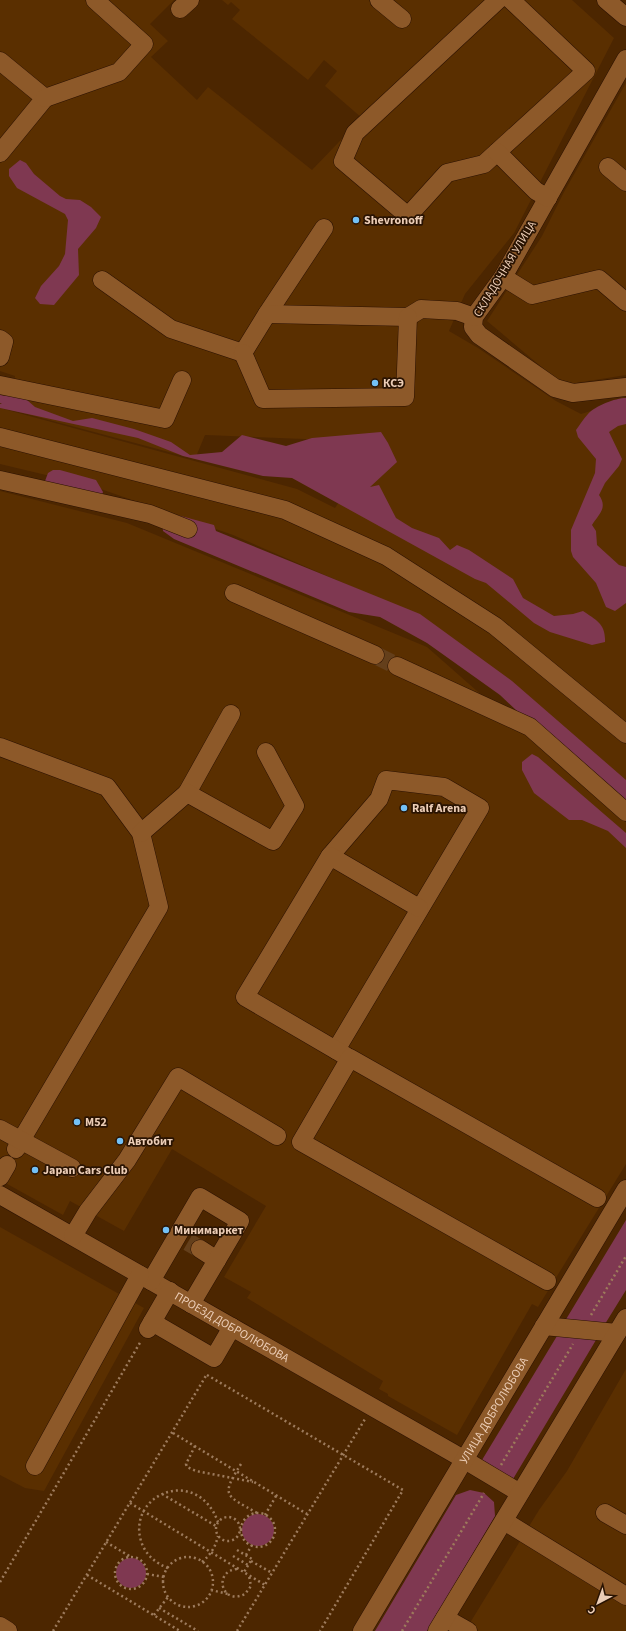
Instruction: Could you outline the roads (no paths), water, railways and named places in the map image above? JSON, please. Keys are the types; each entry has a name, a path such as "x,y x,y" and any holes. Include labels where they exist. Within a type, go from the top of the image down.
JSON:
{"street":[{"path":"0,153 45,98 119,72 144,44 95,0"},
{"path":"379,0 402,19"},
{"path":"498,0 355,133 343,161 408,216 446,173 484,164 586,71 519,3"},
{"path":"606,0 626,17"},
{"name":"СКЛАДОЧНАЯ УЛИЦА","path":"626,59 503,277 474,317 473,327 478,335 555,388 573,393 626,387"},
{"path":"0,61 45,98"},
{"path":"497,152 536,191 548,198"},
{"path":"608,167 626,182"},
{"path":"243,353 324,228"},
{"path":"503,277 532,295 599,278 626,302"},
{"path":"102,280 171,329 243,353 263,399 405,397 408,317"},
{"path":"267,314 408,317 421,309 457,311 474,317"},
{"path":"0,339 4,342 0,357"},
{"path":"0,385 165,419 182,380"},
{"path":"0,422 7,439 286,510 386,556 495,626 626,734"},
{"path":"0,480 150,514 188,529"},
{"path":"234,593 375,655"},
{"path":"397,666 530,727 626,812"},
{"path":"141,833 187,793 231,714"},
{"path":"0,747 107,787 141,833 159,907 11,1158"},
{"path":"187,793 273,841 295,806 266,752"},
{"path":"547,1281 301,1142 343,1054 419,908 480,808 444,787 386,780 379,799 330,856 245,997 343,1054 597,1198"},
{"path":"330,856 419,908"},
{"path":"73,1236 88,1211 128,1160 178,1077 277,1136"},
{"path":"0,1129 11,1158"},
{"path":"11,1158 72,1168"},
{"name":"УЛИЦА ДОБРОЛЮБОВА","path":"362,1631 626,1189"},
{"path":"35,1466 146,1278 188,1242 200,1197 240,1221 191,1304"},
{"name":"ПРОЕЗД ДОБРОЛЮБОВА","path":"1,1199 73,1236 520,1493"},
{"path":"188,1242 218,1260"},
{"path":"170,1291 150,1326 214,1358 232,1327"},
{"path":"544,1326 622,1325"},
{"path":"468,1631 441,1624 622,1325"},
{"path":"605,1513 626,1525"},
{"path":"504,1521 626,1596"},
{"path":"0,1626 8,1631"}],"tunnel":[{"path":"375,655 397,666"},
{"path":"188,1242 200,1249"}],"place":[{"name":"Shevronoff","path":"356,220"},
{"name":"КСЭ","path":"375,383"},
{"name":"Ralf Arena","path":"404,808"},
{"name":"M52","path":"77,1122"},
{"name":"Автобит","path":"120,1141"},
{"name":"Japan Cars Club","path":"35,1170"},
{"name":"Минимаркет","path":"166,1230"}]}
